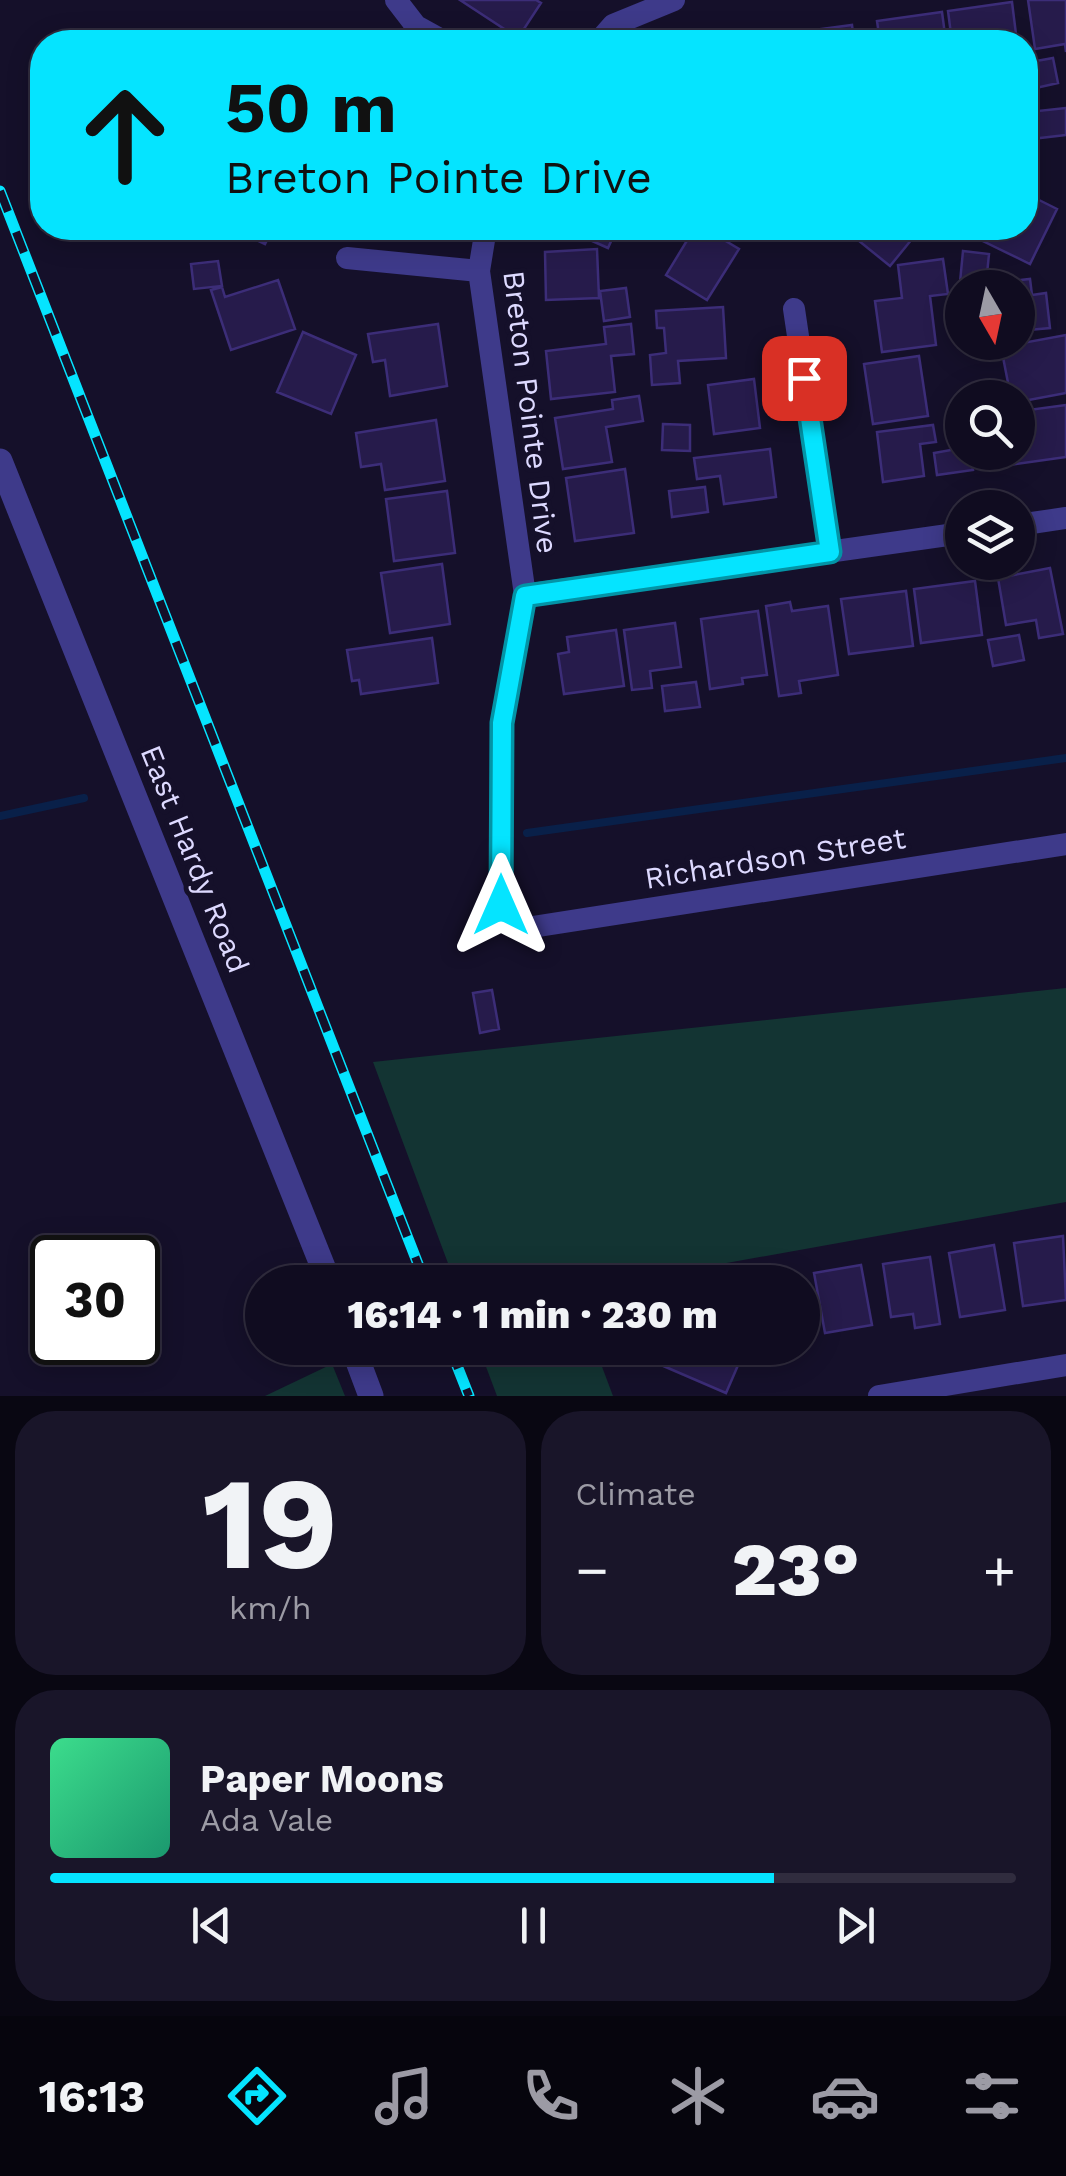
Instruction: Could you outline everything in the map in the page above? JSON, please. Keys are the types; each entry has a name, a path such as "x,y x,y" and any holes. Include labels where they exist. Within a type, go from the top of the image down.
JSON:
{"street":[{"path":"396,0 423,30"},
{"path":"609,30 674,0"},
{"name":"Breton Pointe Drive","path":"484,240 480,271 525,596 502,723 501,905"},
{"path":"346,258 480,271"},
{"path":"794,309 830,552"},
{"name":"East Hardy Road","path":"0,461 322,1265"},
{"path":"1035,522 1066,518"},
{"path":"525,596 945,535"},
{"name":"Richardson Street","path":"501,905 526,928 1066,844"},
{"path":"359,1365 371,1396"},
{"path":"880,1396 1066,1365"}],"green space":[{"path":"1066,988 1066,1202 716,1265 449,1265 373,1062"},
{"path":"332,1365 345,1396 265,1396"},
{"path":"485,1365 601,1365 613,1396 497,1396"}],"building":[{"path":"460,0 541,3 523,30 506,30"},
{"path":"1028,0 1066,0 1066,52 1065,44 1038,48 1038,30 1032,30"},
{"path":"1012,2 1016,30 950,30 948,11"},
{"path":"942,12 944,30 878,30 877,21"},
{"path":"852,25 853,30 814,30"},
{"path":"1053,58 1058,83 1038,88 1038,61"},
{"path":"1066,108 1066,135 1038,138 1038,111"},
{"path":"1038,200 1057,209 1030,264 981,240 1038,240"},
{"path":"590,240 612,240 608,248"},
{"path":"687,240 724,240 739,249 707,300 666,275"},
{"path":"858,240 911,240 890,266"},
{"path":"597,249 599,298 546,300 545,252"},
{"path":"963,251 989,254 987,270 961,270"},
{"path":"943,259 945,294 930,296 936,345 882,352 875,301 902,298 898,265"},
{"path":"218,261 222,286 194,289 191,264"},
{"path":"278,280 295,329 231,350 211,290 222,287 225,297"},
{"path":"626,288 630,317 604,321 600,291"},
{"path":"1046,293 1050,328 1035,329 1035,295"},
{"path":"723,307 726,358 678,361 680,383 652,385 650,355 666,353 664,328 657,328 656,311"},
{"path":"438,324 447,386 390,396 385,360 373,362 368,334"},
{"path":"631,324 634,354 611,356 615,392 551,399 546,351 606,344 604,327"},
{"path":"303,332 356,355 331,414 277,392"},
{"path":"1066,335 1066,393 1035,399 1035,380 1007,380 1004,360 1035,360 1035,341"},
{"path":"919,356 928,416 873,424 864,364"},
{"path":"754,379 760,428 714,434 708,385"},
{"path":"639,396 643,421 606,427 612,462 563,469 555,418 613,409 612,400"},
{"path":"1066,405 1066,457 1035,461 1035,409"},
{"path":"436,420 445,481 385,490 381,464 361,467 356,433"},
{"path":"663,424 690,425 690,451 662,450"},
{"path":"933,425 936,442 920,444 924,476 883,482 877,432"},
{"path":"770,449 776,497 724,504 720,476 697,479 694,458"},
{"path":"945,451 945,470 973,470 937,475 934,453"},
{"path":"625,469 634,533 575,541 566,478"},
{"path":"705,487 708,512 672,517 669,491"},
{"path":"447,491 455,553 394,561 386,499"},
{"path":"442,564 450,624 390,633 381,573"},
{"path":"1050,568 1063,634 1039,638 1036,620 1006,625 998,580 1035,580 1035,571"},
{"path":"975,581 982,635 921,643 914,589"},
{"path":"906,591 913,646 849,654 841,599"},
{"path":"790,602 792,611 828,606 838,675 799,681 801,693 779,696 766,606"},
{"path":"758,611 767,675 742,678 743,684 710,689 701,619"},
{"path":"675,623 681,667 650,671 652,688 632,690 624,630"},
{"path":"616,630 624,686 564,694 558,654 569,652 567,637"},
{"path":"1019,635 1024,660 993,666 988,640"},
{"path":"432,638 438,683 361,694 359,680 352,681 347,650"},
{"path":"696,682 700,707 665,711 662,686"},
{"path":"492,990 499,1029 480,1033 473,993"},
{"path":"1063,1236 1066,1300 1023,1306 1014,1243"},
{"path":"994,1245 1005,1310 960,1317 949,1253"},
{"path":"930,1257 940,1324 915,1328 913,1314 891,1317 883,1264"},
{"path":"861,1265 872,1325 825,1333 820,1272"},
{"path":"661,1365 738,1365 726,1393"}],"waterway":[{"path":"527,833 1066,758"},
{"path":"0,816 84,798"}],"railway":[{"path":"0,191 418,1265"},
{"path":"457,1365 469,1396"}],"route":[{"path":"501,905 502,723 525,596 830,552 804,378"}]}
